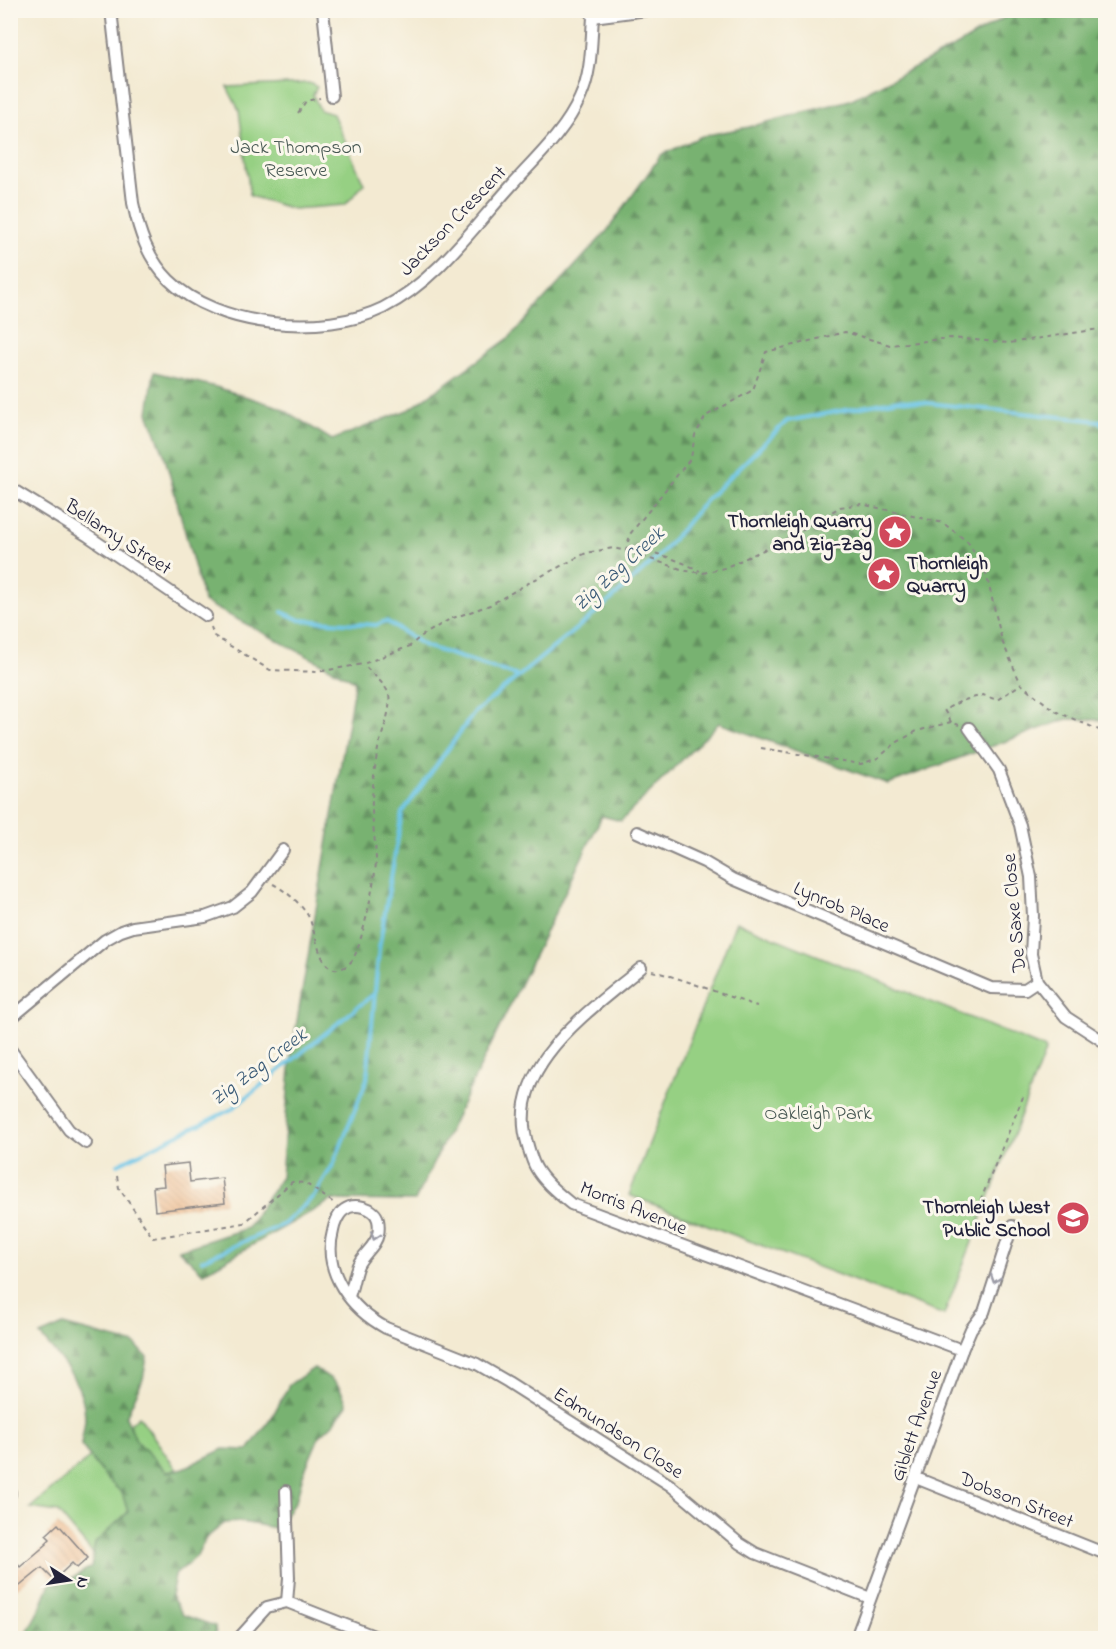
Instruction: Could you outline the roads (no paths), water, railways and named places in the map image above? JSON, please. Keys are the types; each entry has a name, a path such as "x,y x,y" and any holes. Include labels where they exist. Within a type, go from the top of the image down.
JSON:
{"street":[{"name":"Jackson Crescent","path":"111,10 133,203 138,225 150,256 169,280 198,302 231,314 271,322 298,324 346,321 364,316 401,297 438,267 554,138 573,112 589,72 591,14"},
{"path":"323,10 332,96"},
{"path":"591,14 646,10"},
{"name":"Bellamy Street","path":"10,488 88,536 206,616"},
{"name":"De Saxe Close","path":"969,728 999,770 1020,825 1031,877 1033,916 1031,954 1037,981 1066,1017 1106,1043"},
{"name":"Lynrob Place","path":"637,832 704,862 733,879 992,988 1025,989 1037,981"},
{"path":"10,1019 105,940 122,931 133,927 205,917 242,900 263,878 284,850"},
{"name":"Morris Avenue","path":"641,968 569,1028 539,1064 523,1108 525,1136 535,1166 549,1185 571,1204 962,1350"},
{"path":"10,1049 69,1130 86,1143"},
{"name":"Edmundson Close","path":"349,1296 358,1266 378,1237 379,1221 373,1211 358,1206 344,1210 335,1224 330,1242 336,1278 342,1290 372,1320 386,1328 477,1364 670,1485 754,1553 870,1598"},
{"name":"Giblett Avenue","path":"856,1638 962,1350 971,1329 984,1312 1012,1226"},
{"name":"Dobson Street","path":"916,1478 1106,1554"},
{"path":"286,1491 289,1578 287,1602"},
{"path":"239,1638 267,1607 287,1602 379,1638"}],"waterway":[{"name":"Zig Zag Creek","path":"202,1260 284,1224 314,1196 333,1165 367,1079 379,948 402,813 474,713 605,605 660,555 706,500 787,421 899,400 1106,420"},
{"path":"1100,421 1106,429"},
{"path":"282,612 300,620 376,625 386,621 425,646 518,676"},
{"name":"Zig Zag Creek","path":"118,1164 232,1109 375,993"}],"place":[{"name":"Thornleigh Quarry and Zig-Zag","path":"895,532"},
{"name":"Thornleigh Quarry","path":"884,574"},
{"name":"Thornleigh West Public School","path":"1073,1218"}],"park label":[{"name":"Jack Thompson Reserve","path":"296,158"},
{"name":"Oakleigh Park","path":"818,1112"}]}
